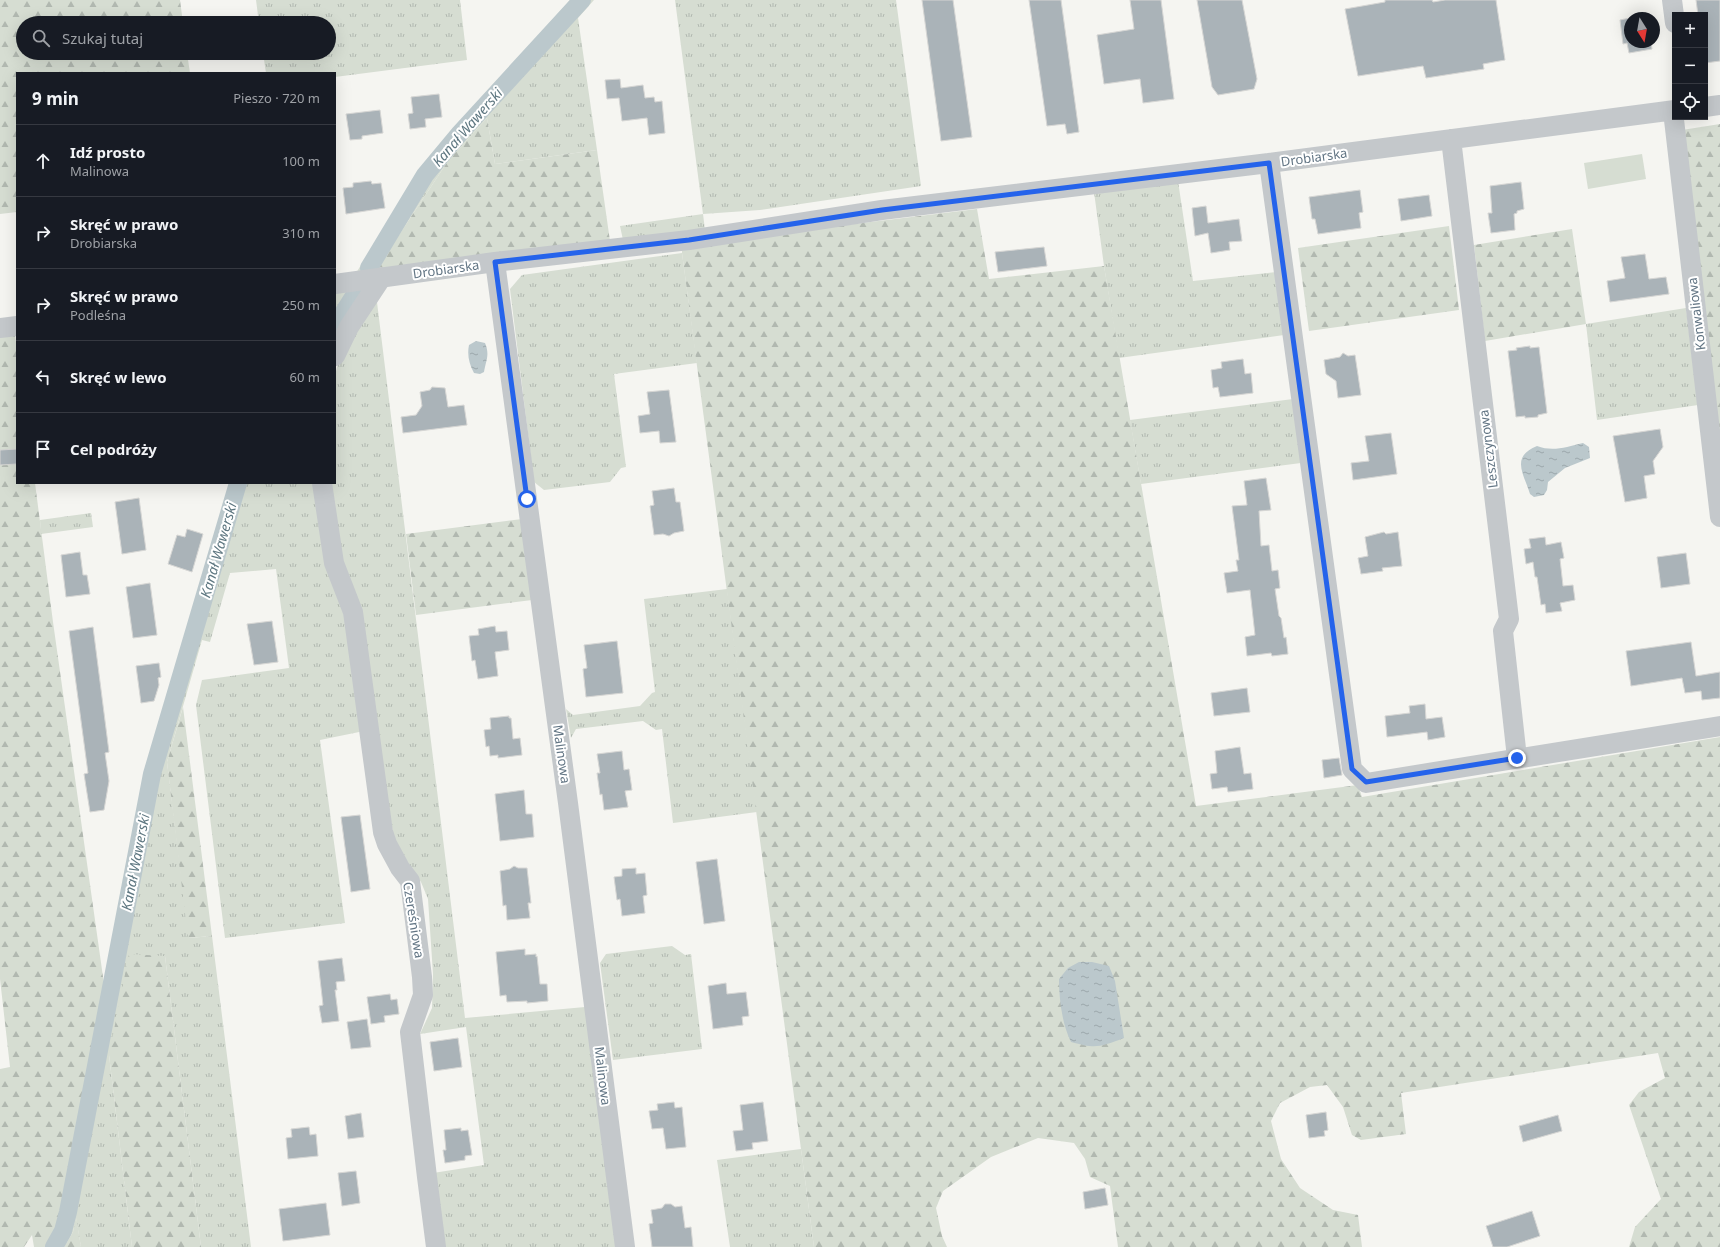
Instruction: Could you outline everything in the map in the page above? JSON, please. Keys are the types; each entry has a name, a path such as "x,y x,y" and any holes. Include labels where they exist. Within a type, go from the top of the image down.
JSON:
{"street":[{"path":"1672,0 1674,12"},
{"path":"1708,106 1720,105"},
{"name":"Drobiarska","path":"336,284 495,262 689,240 882,210 1269,163 1672,111"},
{"name":"Konwaliowa","path":"1675,120 1720,516"},
{"name":"Leszczynowa","path":"1451,140 1509,619 1503,631 1517,758"},
{"path":"1269,163 1352,769 1366,782 1720,726"},
{"name":"Malinowa","path":"495,262 567,795 625,1247"},
{"path":"336,354 349,327 382,277"},
{"path":"0,328 16,326"},
{"name":"Czereśniowa","path":"322,484 334,563 353,612 384,832 387,844 400,868 410,881 423,995 410,1032 436,1247"}],"green space":[{"path":"0,0 180,0 182,16 16,16 16,60 188,60 190,72 16,72 16,212 0,214"},
{"path":"256,0 460,0 467,60 336,77 336,72 266,72 264,60 336,60 336,16 258,16"},
{"path":"570,0 594,0 578,18 597,150 495,164 487,118 448,161 375,271 356,273 426,162"},
{"path":"675,0 896,0 921,186 760,210 703,214"},
{"path":"487,118 495,164 597,150 610,241 375,271 448,161"},
{"path":"1720,124 1720,459 1682,130"},
{"path":"1642,154 1646,179 1588,189 1584,163"},
{"path":"1178,181 1193,281 1276,272 1284,335 1119,358 1094,192"},
{"path":"977,209 989,279 1104,266 1196,806 1358,785 1362,797 1720,737 1720,1247 1629,1247 1635,1227 1661,1199 1629,1105 1639,1092 1665,1078 1658,1053 1401,1093 1406,1134 1361,1140 1352,1135 1343,1107 1327,1085 1310,1087 1280,1103 1271,1121 1281,1159 1300,1188 1333,1210 1358,1215 1362,1247 1118,1247 1110,1186 1090,1177 1085,1159 1074,1143 1038,1138 991,1157 943,1191 936,1208 942,1236 947,1247 814,1247 682,245"},
{"path":"703,214 705,230 623,240 620,226"},
{"path":"1449,226 1459,310 1309,331 1298,248"},
{"path":"1572,229 1586,324 1485,341 1474,245"},
{"path":"682,253 697,363 614,374 626,467 621,468 610,482 544,490 534,482 510,289 522,275"},
{"path":"368,287 336,340 336,290"},
{"path":"376,294 465,1018 585,1007 616,1247 443,1247 433,1173 484,1165 466,1027 420,1034 432,1008 433,974 428,899 421,882 395,843 328,484 336,484 336,371 340,356"},
{"path":"1686,308 1698,405 1597,420 1586,324"},
{"path":"15,336 16,342 16,484 35,484 105,991 59,1228 49,1247 34,1247 32,1235 24,1247 0,1247 0,1069 10,1067 0,979 0,337"},
{"path":"1293,399 1301,463 1141,484 1130,420"},
{"path":"231,484 317,484 341,597 364,731 320,740 345,923 225,938 196,705 202,680 289,668 276,569 230,573 210,642 202,640 167,762 189,938 212,936 251,1247 201,1247 165,956 109,1055 132,1247 81,1247 76,1218 73,1232 64,1247 49,1247 59,1228 148,769"},
{"path":"91,513 93,527 41,534 40,520"},
{"path":"522,519 532,600 416,615 406,534"},
{"path":"727,589 757,812 673,823 662,729 656,730 643,721 576,729 571,738 566,709 573,715 640,706 652,693 655,692 644,599"},
{"path":"183,707 212,936 188,938 167,762"},
{"path":"672,946 685,955 691,954 702,1049 613,1060 600,963 606,954"},
{"path":"129,954 165,956 201,1247 132,1247 109,1055"},
{"path":"801,1149 814,1247 730,1247 717,1160"},
{"path":"76,1216 81,1247 64,1247 73,1232"}],"water":[{"path":"476,341 485,343 487,351 484,372 480,374 474,373 468,356 469,345"},
{"path":"1583,443 1589,447 1590,458 1565,468 1548,482 1547,490 1544,495 1534,497 1530,494 1521,467 1521,461 1529,450 1537,446 1554,449"},
{"path":"1079,962 1092,962 1109,966 1115,981 1124,1038 1098,1046 1086,1046 1071,1042 1065,1027 1059,979 1068,968"}],"building":[{"path":"922,0 953,0 972,137 941,141"},
{"path":"1029,0 1061,0 1079,132 1067,134 1065,124 1047,126"},
{"path":"1130,0 1161,0 1174,99 1143,103 1140,79 1104,84 1097,35 1134,29"},
{"path":"1197,0 1242,0 1257,79 1254,89 1218,95 1212,87"},
{"path":"1385,0 1432,0 1433,2 1445,0 1496,0 1505,60 1483,64 1484,69 1426,78 1423,66 1358,76 1345,9 1385,2"},
{"path":"1696,0 1720,0 1720,61 1708,63 1708,12 1698,12"},
{"path":"1624,19 1623,44 1620,20"},
{"path":"1628,48 1652,48 1652,49 1629,53"},
{"path":"620,79 621,88 643,85 645,98 654,97 655,102 662,101 665,133 649,135 647,118 622,121 619,98 607,99 605,80"},
{"path":"439,94 442,117 425,119 426,127 410,129 408,114 413,113 411,97"},
{"path":"380,110 383,133 362,136 362,139 350,140 346,114"},
{"path":"371,181 372,184 381,183 385,208 346,214 343,188 353,187 353,183"},
{"path":"1521,182 1524,209 1517,211 1517,213 1514,214 1515,230 1491,233 1488,213 1492,213 1490,186"},
{"path":"1360,190 1363,212 1359,213 1361,228 1318,234 1315,219 1312,219 1309,197"},
{"path":"1429,195 1432,216 1401,221 1398,199"},
{"path":"1206,206 1208,223 1239,219 1242,241 1229,242 1230,250 1211,253 1208,233 1195,236 1192,208"},
{"path":"1044,247 1047,266 998,272 995,252"},
{"path":"1645,254 1649,279 1666,277 1669,294 1610,302 1607,281 1625,278 1621,257"},
{"path":"1530,346 1530,348 1539,347 1547,413 1538,415 1538,417 1516,417 1508,351"},
{"path":"1343,353 1348,356 1355,355 1361,395 1338,398 1336,381 1326,374 1324,360 1340,357"},
{"path":"1243,359 1245,374 1251,373 1253,393 1220,397 1218,387 1213,388 1211,370 1222,368 1221,362"},
{"path":"432,387 445,388 448,407 464,405 467,425 403,433 401,417 416,415 422,406 420,392 430,390"},
{"path":"669,390 676,442 660,443 659,431 640,433 638,416 650,414 647,392"},
{"path":"1660,429 1663,447 1653,461 1655,474 1644,476 1647,498 1625,502 1613,436"},
{"path":"1391,433 1397,474 1353,480 1351,463 1369,461 1365,436"},
{"path":"16,449 16,464 0,465 0,450"},
{"path":"1266,478 1271,510 1259,511 1261,546 1269,545 1272,571 1278,570 1280,588 1275,589 1284,638 1286,637 1288,654 1272,656 1271,653 1247,656 1245,637 1255,635 1250,590 1227,593 1224,573 1238,571 1236,560 1239,560 1232,506 1247,505 1244,481"},
{"path":"674,488 676,502 680,502 684,531 674,533 669,536 663,534 654,535 650,506 654,505 652,491"},
{"path":"139,498 146,550 122,554 115,502"},
{"path":"187,529 203,534 192,572 168,564 177,535 185,537"},
{"path":"1384,532 1386,534 1398,532 1402,566 1382,568 1383,571 1361,574 1358,558 1368,556 1365,537"},
{"path":"1545,537 1546,545 1561,542 1564,558 1560,559 1563,586 1573,585 1575,600 1560,603 1562,611 1546,613 1545,604 1541,605 1533,562 1526,564 1524,549 1531,548 1529,539"},
{"path":"80,552 83,575 87,575 90,594 66,597 61,555"},
{"path":"1686,553 1690,584 1661,588 1657,557"},
{"path":"150,583 157,635 133,638 126,587"},
{"path":"272,621 278,662 254,665 247,624"},
{"path":"495,626 496,632 507,631 509,650 495,652 498,676 478,679 475,660 472,661 469,636 479,635 478,629"},
{"path":"93,627 109,752 105,753 109,781 104,810 90,812 84,774 88,773 69,631"},
{"path":"617,641 623,693 586,697 583,669 587,668 584,645"},
{"path":"1691,642 1696,676 1720,672 1720,698 1702,700 1701,691 1685,693 1682,678 1631,686 1626,651"},
{"path":"159,663 161,677 158,678 159,685 154,701 141,703 136,666"},
{"path":"1247,688 1250,712 1214,716 1211,693"},
{"path":"1425,704 1426,719 1442,717 1445,737 1428,740 1427,732 1387,737 1385,716 1410,713 1409,706"},
{"path":"509,716 509,718 511,718 513,739 520,738 522,755 498,758 498,755 490,756 489,746 486,747 484,730 491,729 490,718"},
{"path":"1240,747 1244,774 1251,773 1253,789 1228,792 1227,787 1212,789 1210,774 1217,773 1215,751"},
{"path":"622,751 624,770 629,769 632,790 625,791 628,807 604,810 597,773 600,773 597,754"},
{"path":"1339,758 1342,775 1324,778 1322,760"},
{"path":"524,790 526,814 532,814 534,837 500,841 495,794"},
{"path":"360,815 370,889 351,892 341,817"},
{"path":"717,859 725,921 704,924 696,862"},
{"path":"514,866 518,868 527,868 531,903 528,903 530,918 507,920 506,905 503,906 500,871 510,869"},
{"path":"636,868 636,874 645,873 647,895 643,896 645,913 622,916 620,899 617,900 614,877 622,876 622,869"},
{"path":"525,949 525,955 536,954 536,957 537,956 540,984 547,984 548,1001 527,1003 527,1001 507,1002 506,995 500,996 496,952"},
{"path":"342,958 345,981 336,982 337,990 335,990 339,1021 322,1023 319,1006 323,1005 318,961"},
{"path":"726,983 727,994 746,992 749,1016 742,1017 743,1025 713,1029 708,986"},
{"path":"390,994 391,1000 397,999 399,1014 384,1016 385,1022 371,1024 367,997"},
{"path":"367,1019 371,1047 351,1049 347,1022"},
{"path":"458,1038 462,1067 434,1071 430,1042"},
{"path":"674,1102 675,1108 682,1107 686,1147 666,1149 663,1128 652,1129 649,1111 658,1110 657,1104"},
{"path":"763,1102 768,1141 752,1143 753,1149 736,1151 733,1131 743,1130 740,1105"},
{"path":"1326,1112 1328,1130 1324,1131 1325,1136 1309,1138 1306,1115"},
{"path":"361,1113 364,1137 348,1139 345,1116"},
{"path":"1558,1115 1562,1131 1523,1142 1519,1126"},
{"path":"309,1127 310,1135 316,1134 318,1156 288,1159 286,1138 292,1137 291,1129"},
{"path":"461,1128 461,1131 468,1130 472,1155 465,1156 465,1160 445,1163 443,1150 446,1150 444,1130"},
{"path":"356,1171 360,1203 342,1206 338,1173"},
{"path":"1105,1188 1108,1205 1085,1209 1083,1192"},
{"path":"326,1203 330,1235 283,1241 279,1209"},
{"path":"665,1204 671,1204 675,1207 682,1206 685,1228 691,1227 693,1247 652,1247 649,1224 653,1223 651,1210 662,1208"},
{"path":"1532,1211 1540,1236 1507,1247 1493,1247 1486,1226"}],"waterway":[{"name":"Kanał Wawerski","path":"369,268 425,175 460,133 582,0"},
{"name":"Kanał Wawerski","path":"336,324 357,291"},
{"name":"Kanał Wawerski","path":"54,1247 63,1231 68,1212 152,774 238,484"}],"route":[{"path":"527,499 495,262 689,240 882,210 1269,163 1352,769 1366,782 1517,758"}]}
